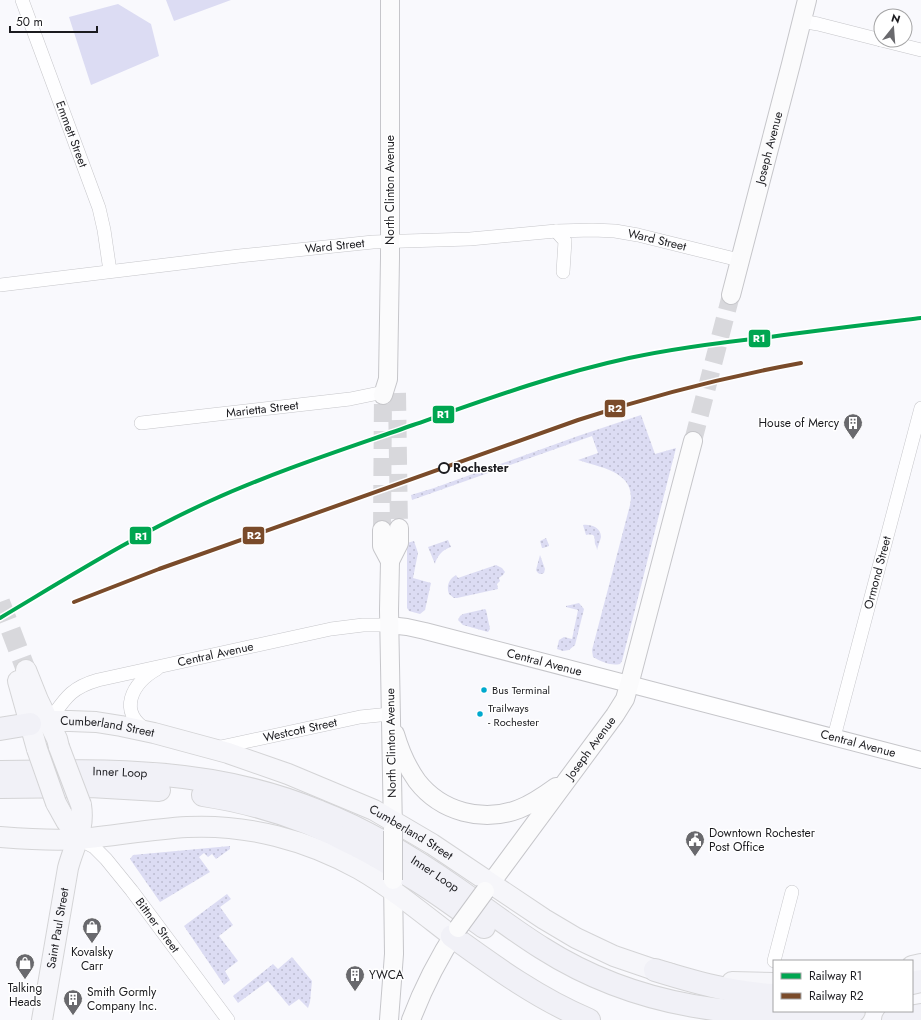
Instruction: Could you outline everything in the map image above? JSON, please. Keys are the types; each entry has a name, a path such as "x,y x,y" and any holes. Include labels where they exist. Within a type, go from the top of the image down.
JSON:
{"highway":[{"path":"0,729 39,722"},
{"name":"Inner Loop","path":"0,772 80,771 152,774 208,780 258,790 319,811 380,840 437,875 542,948 585,972 617,987 658,1001 685,1008 721,1014 762,1017 805,1017 846,1012"},
{"name":"Inner Loop","path":"0,788 90,786 174,791 215,796 277,812 316,826 355,845 381,860 425,886 518,951 555,974 613,1002 671,1020"},
{"path":"455,932 532,992 589,1020"},
{"path":"655,970 694,982 745,993 773,987"},
{"path":"893,1020 921,1015"}],"main road":[{"name":"North Clinton Avenue","path":"388,390 390,241 390,0"},
{"name":"Joseph Avenue","path":"731,294 806,0"},
{"name":"Joseph Avenue","path":"411,1020 432,972 455,932 625,699 693,441"},
{"name":"North Clinton Avenue","path":"389,1020 394,954 389,626 390,561 399,544 390,529"},
{"name":"Saint Paul Street","path":"21,672 24,698 39,722 57,739 81,805 82,820 78,839 68,868 42,1020"},
{"path":"390,714 402,755 418,782 428,793 439,801 461,812 475,815 491,815 520,809 549,792 574,770"},
{"name":"Cumberland Street","path":"39,722 70,720 96,722 154,733 248,759 307,781 374,810 392,826 432,844 488,887 576,938 614,956 655,970"},
{"name":"Saint Paul Street","path":"39,722 37,749 56,803 78,839"},
{"path":"0,837 55,840 78,839 189,827 230,828 251,831 292,840 312,847 394,886 455,932"}],"street":[{"name":"Emmett Street","path":"22,0 99,208 110,271"},
{"path":"801,21 873,38"},
{"name":"Ward Street","path":"0,285 239,256 390,241 470,238 556,231 615,231 638,235 739,260"},
{"path":"556,231 565,242 563,272"},
{"name":"Marietta Street","path":"141,423 350,399 388,390"},
{"name":"Ormond Street","path":"834,737 921,408"},
{"name":"Central Avenue","path":"39,722 70,694 86,684 103,679 331,629 363,625 389,626 407,627 421,630 921,760"},
{"name":"Central Avenue","path":"154,733 143,728 136,720 132,712 131,703 134,690 139,684 150,673 164,666"},
{"name":"Westcott Street","path":"211,749 360,717 390,714"},
{"name":"Bittner Street","path":"78,839 94,847 106,859 132,891 228,1020"},
{"path":"775,960 792,892"}],"shaded area":[{"path":"166,0 231,0 174,21"},
{"path":"118,4 151,24 159,56 91,85 69,17"},
{"path":"641,415 655,454 676,448 622,661 620,664 610,664 593,657 592,650 630,505 631,494 628,485 623,478 616,473 578,460 598,453 592,436 412,500 411,495"},
{"path":"583,525 595,527 601,534 597,550 594,536 586,535"},
{"path":"546,538 549,546 542,548 540,541"},
{"path":"448,540 451,547 440,554 435,564 428,547"},
{"path":"414,541 418,553 413,578 431,583 425,610 420,614 409,611 407,608 407,543"},
{"path":"540,555 545,569 544,573 540,574 536,570"},
{"path":"496,565 502,568 505,572 499,578 500,581 497,584 498,589 457,598 454,598 449,594 449,583 456,575 458,578"},
{"path":"579,603 584,609 575,645 569,650 563,651 557,649 559,640 564,637 572,639 578,610 566,606"},
{"path":"485,609 490,629 488,632 463,625 458,620 463,614"},
{"path":"230,846 230,849 216,859 212,854 208,857 204,853 199,857 210,872 160,902 130,859 133,855"},
{"path":"227,894 231,899 220,907 233,925 219,936 238,961 225,971 230,980 224,985 184,926"},
{"path":"292,957 312,981 308,1008 299,999 289,1006 268,981 238,1003 233,996 273,964 278,969"}],"tunnel":[{"path":"693,441 731,295"},
{"path":"397,393 399,528"},
{"path":"382,530 383,395"},
{"path":"0,602 26,670"}],"rail line":[{"name":"R1","path":"0,618 156,527 210,501 311,461 520,388 601,364 664,351 921,318"},
{"name":"R2","path":"74,602 159,569 578,420 688,388 744,374 801,363"}],"place":[{"name":"House of Mercy","path":"853,440"},
{"name":"Rochester","path":"444,468"},
{"name":"Bus Terminal","path":"484,690"},
{"name":"Trailways - Rochester","path":"480,714"},
{"name":"Downtown Rochester Post Office","path":"695,857"},
{"name":"Kovalsky Carr","path":"92,944"},
{"name":"Talking Heads","path":"25,980"},
{"name":"YWCA","path":"355,992"},
{"name":"Smith Gormly Company Inc.","path":"73,1016"}]}
